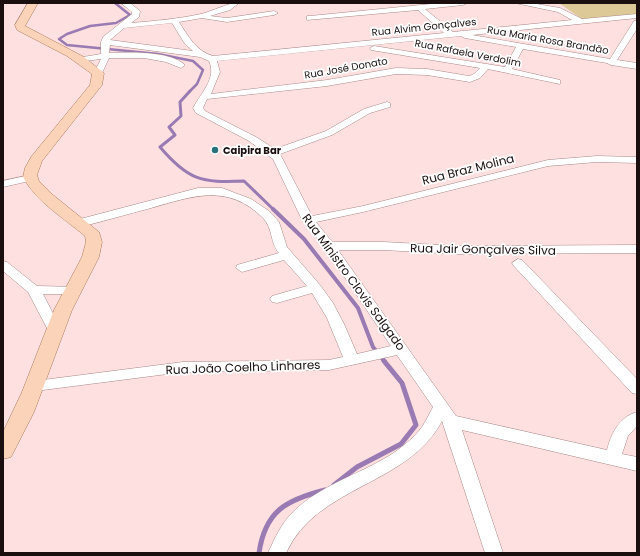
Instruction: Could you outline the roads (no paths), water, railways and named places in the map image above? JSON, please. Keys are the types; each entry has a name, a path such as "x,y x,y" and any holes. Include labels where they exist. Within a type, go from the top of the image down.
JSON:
{"main road":[{"path":"3,451 13,435 35,386 54,329 72,290 92,254 95,243 93,235 39,189 30,178 30,170 36,160 96,85 98,73 50,42 21,28 20,25 33,3"}],"street":[{"path":"98,73 103,66 108,36 124,26 136,13 125,3"},
{"path":"124,26 200,16 224,10 235,3"},
{"path":"310,18 463,3"},
{"path":"519,3 560,10"},
{"path":"550,3 579,21"},
{"name":"Rua Maria Rosa Brandão","path":"419,7 453,34 611,63 637,66"},
{"path":"200,16 211,20 227,20 274,13"},
{"name":"Rua Alvim Gonçalves","path":"206,57 350,45 637,16"},
{"path":"174,20 185,38 206,57"},
{"path":"611,63 637,23"},
{"name":"Rua Rafaela Verdolim","path":"350,45 399,51 486,66 557,82"},
{"path":"506,70 520,47"},
{"path":"105,49 173,61 181,65"},
{"path":"80,60 105,49 206,57"},
{"name":"Rua Ministro Clovis Salgado","path":"206,57 216,72 211,87 198,108 201,113 274,153 287,175 308,220 329,246 397,351 451,421 494,553"},
{"name":"Rua José Donato","path":"205,97 328,83 396,70 427,72 470,78 477,76 486,66"},
{"path":"274,153 329,133 368,111 387,104"},
{"name":"Rua Braz Molina","path":"308,220 363,209 548,163 597,159 637,160"},
{"path":"3,184 30,178"},
{"path":"80,223 192,192 218,191 229,193 259,208 273,223 277,241 315,288 331,311 356,360"},
{"name":"Rua Jair Gonçalves Silva","path":"329,246 383,246 458,250 637,249"},
{"path":"242,268 287,255"},
{"path":"518,263 637,389"},
{"path":"3,265 34,290 54,329"},
{"path":"277,299 315,288"},
{"path":"34,290 72,290"},
{"name":"Rua João Coelho Linhares","path":"35,386 183,367 329,365 397,351"},
{"path":"277,553 286,530 300,515 398,458 420,441 431,426 441,407"},
{"path":"613,458 618,439 624,427 637,418"},
{"path":"451,421 637,464"}],"waterway":[{"path":"115,3 130,15 116,23 90,26 67,34 59,39 67,45 158,54 193,61 203,70 197,84 190,91"},
{"path":"190,91 180,102 181,116 169,127 175,135 160,147 179,167 196,177 217,181 244,181 274,210"},
{"path":"273,209 304,239 358,308 373,347 385,362"},
{"path":"334,485 357,467 401,444 416,425 402,383 384,361"},
{"path":"259,553 266,527 272,517 289,503 299,498 325,490"}],"place":[{"name":"Caipira Bar","path":"215,150"}]}
